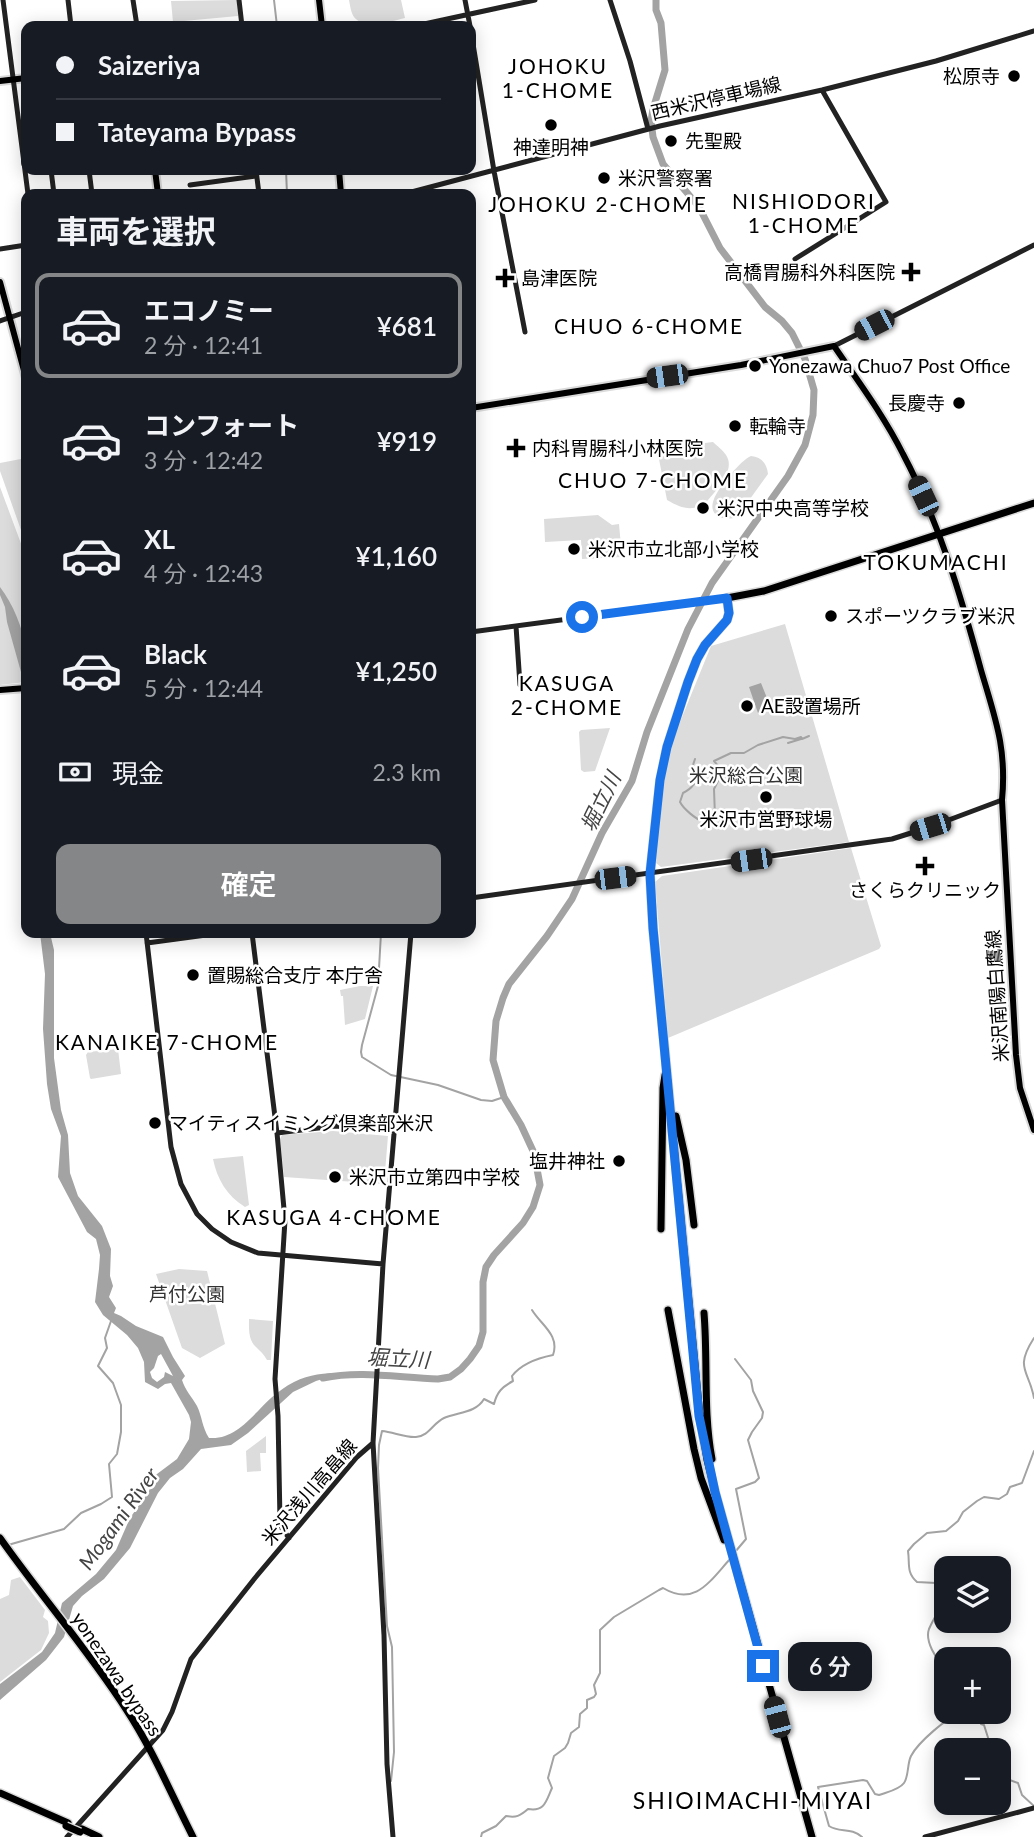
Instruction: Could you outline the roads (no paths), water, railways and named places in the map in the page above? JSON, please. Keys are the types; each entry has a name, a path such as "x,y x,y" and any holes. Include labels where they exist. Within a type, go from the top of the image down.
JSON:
{"highway":[{"path":"812,1837 727,1538 703,1437 653,928 650,874 660,780 667,747 697,659 705,645 727,620 727,598 764,591 1034,502"},
{"path":"666,1064 686,1160 694,1225"},
{"path":"661,1229 663,1088 666,1064"},
{"path":"668,1310 697,1461 742,1590"},
{"path":"704,1313 709,1441 727,1538"},
{"name":"yonezawa bypass","path":"1,1539 102,1673 148,1746 193,1837"},
{"path":"0,1795 99,1837"},
{"path":"81,1831 91,1837"}],"main road":[{"path":"319,0 321,21"},
{"path":"0,81 21,78"},
{"path":"0,282 21,360"},
{"path":"476,407 834,346"},
{"name":"米沢南陽白鷹線","path":"834,346 889,428 940,534 998,722 1004,764 1002,800 1016,1055 1020,1088 1034,1130"},
{"path":"0,690 21,688"}],"street":[{"path":"3,0 21,140"},
{"path":"68,0 70,21"},
{"path":"134,0 136,21"},
{"path":"239,0 241,21"},
{"path":"465,0 469,21"},
{"path":"439,21 535,0"},
{"path":"610,0 649,129"},
{"name":"西米沢停車場線","path":"424,189 660,126 936,61 1034,31"},
{"path":"476,62 524,332"},
{"path":"795,259 886,202 822,90"},
{"path":"190,185 245,175"},
{"path":"834,346 1034,245"},
{"path":"0,249 21,247"},
{"path":"0,321 21,314"},
{"path":"476,631 727,598"},
{"path":"516,626 520,685"},
{"path":"476,897 892,839 1002,800"},
{"path":"146,938 171,1147 181,1184 197,1214 212,1229 245,1249 269,1255 383,1264"},
{"path":"147,943 184,938"},
{"path":"253,938 285,1220 275,1378 280,1521 289,1538"},
{"name":"米沢浅川高畠線","path":"67,1837 163,1730 191,1659 222,1618 357,1457 373,1443 383,1264 411,938"},
{"path":"277,1133 335,1126 394,1131"},
{"path":"373,1443 384,1635 387,1764 393,1837"},
{"path":"925,1837 1034,1808"}],"waterway":[{"path":"274,0 276,21"},
{"name":"堀立川","path":"323,1378 352,1375 438,1379 450,1377 461,1369 479,1346 483,1332 483,1282 486,1267 523,1223 533,1207 540,1185 534,1153 504,1097 493,1060 496,1021 503,998 509,984 572,899 602,833 632,781 647,732 688,629 712,583 788,476 805,445 813,415 814,390 805,359 792,333 765,307 720,248 699,207 663,164 653,137 651,121 665,70 656,0"},
{"path":"286,175 287,189"},
{"path":"695,759 692,768 697,774 696,780 691,788 683,793 680,802 693,816 706,821 715,817 714,789 722,773 714,761 731,753 744,753 783,737 802,739 809,736"},
{"path":"788,743 801,739"},
{"path":"381,938 378,986 362,1045 362,1057 391,1075 438,1085 481,1100 492,1101 504,1097"},
{"path":"391,1781 394,1752 392,1647 387,1626 378,1468 382,1431 416,1437 428,1432 440,1420 472,1410 484,1399 494,1404 498,1393 513,1381 512,1376 525,1364 553,1355 552,1336 532,1310"},
{"name":"Mogami River","path":"8,1545 64,1529 81,1513 112,1497 109,1464 117,1454 121,1432 121,1405 113,1383 98,1366 107,1348 105,1338 111,1321"},
{"path":"1034,1338 1024,1363 1034,1398"},
{"path":"735,1359 751,1380 763,1412 748,1440 759,1478 736,1489 746,1539 735,1552"},
{"path":"934,1653 928,1634 938,1612 940,1590 936,1583 917,1582 910,1571 908,1551 927,1533 946,1531 977,1501 984,1497 999,1499 1007,1494 1010,1487 1022,1483 1034,1451"},
{"path":"481,1837 482,1833 496,1826 506,1816 515,1817 528,1809 538,1809 546,1801 552,1788 548,1778 554,1756 565,1748 571,1733 579,1727 580,1714 587,1708 587,1700 596,1694 594,1685 600,1673 600,1630 614,1617 663,1588 684,1595 701,1589 730,1559"},
{"path":"862,1837 854,1832 829,1826 818,1787 863,1780 867,1781 875,1794 896,1789 906,1780 914,1751 933,1731 962,1714 983,1722 981,1724 984,1725 988,1738"},
{"path":"1011,1780 1018,1783 1022,1795 1034,1806"}],"place":[{"name":"松原寺","path":"1014,76"},
{"name":"神達明神","path":"551,125"},
{"name":"先聖殿","path":"671,141"},
{"name":"米沢警察署","path":"604,178"},
{"name":"高橋胃腸科外科医院","path":"911,272"},
{"name":"島津医院","path":"505,278"},
{"name":"Yonezawa Chuo7 Post Office","path":"755,366"},
{"name":"長慶寺","path":"959,403"},
{"name":"転輪寺","path":"735,426"},
{"name":"内科胃腸科小林医院","path":"516,448"},
{"name":"米沢中央高等学校","path":"703,508"},
{"name":"米沢市立北部小学校","path":"574,549"},
{"name":"スポーツクラブ米沢","path":"831,616"},
{"name":"AE設置場所","path":"747,706"},
{"name":"米沢市営野球場","path":"766,797"},
{"name":"さくらクリニック","path":"925,866"},
{"name":"置賜総合支庁 本庁舎","path":"193,975"},
{"name":"マイティスイミング倶楽部米沢","path":"155,1123"},
{"name":"塩井神社","path":"619,1161"},
{"name":"米沢市立第四中学校","path":"335,1177"}],"district":[{"name":"JOHOKU 1-CHOME","path":"558,79"},
{"name":"JOHOKU 2-CHOME","path":"598,205"},
{"name":"NISHIODORI 1-CHOME","path":"804,214"},
{"name":"CHUO 6-CHOME","path":"649,327"},
{"name":"CHUO 7-CHOME","path":"653,481"},
{"name":"TOKUMACHI","path":"936,563"},
{"name":"KASUGA 2-CHOME","path":"567,696"},
{"name":"KANAIKE 7-CHOME","path":"167,1043"},
{"name":"KASUGA 4-CHOME","path":"334,1218"},
{"name":"SHIOIMACHI-MIYAI","path":"753,1801"}],"park label":[{"name":"米沢総合公園","path":"746,775"},
{"name":"芦付公園","path":"187,1294"}]}
